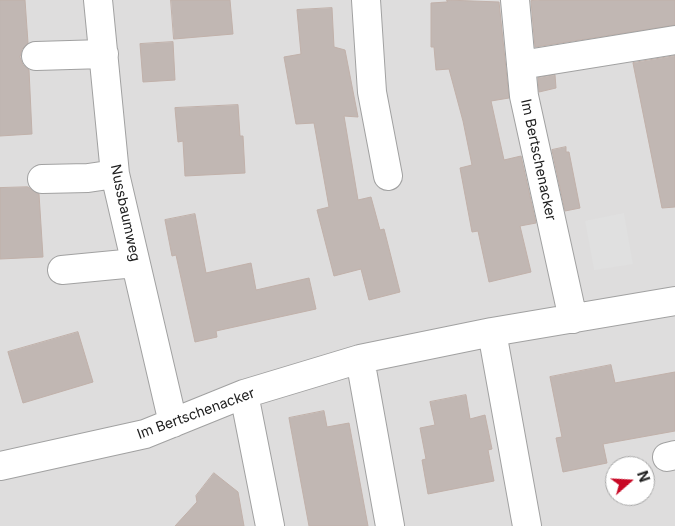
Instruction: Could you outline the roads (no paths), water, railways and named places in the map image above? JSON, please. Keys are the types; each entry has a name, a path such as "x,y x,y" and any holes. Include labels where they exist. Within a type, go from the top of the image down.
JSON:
{"street":[{"name":"Nussbaumweg","path":"98,0 115,174 173,423"},
{"path":"366,0 372,92 388,176"},
{"name":"Im Bertschenacker","path":"515,0 524,96 573,319"},
{"path":"521,66 675,40"},
{"path":"36,56 104,54"},
{"path":"42,180 88,178 115,174"},
{"path":"62,270 135,263"},
{"name":"Im Bertschenacker","path":"0,466 145,434 244,394 360,359 492,332 675,301"},
{"path":"492,332 527,526"},
{"path":"360,359 390,526"},
{"path":"244,394 270,526"}]}
